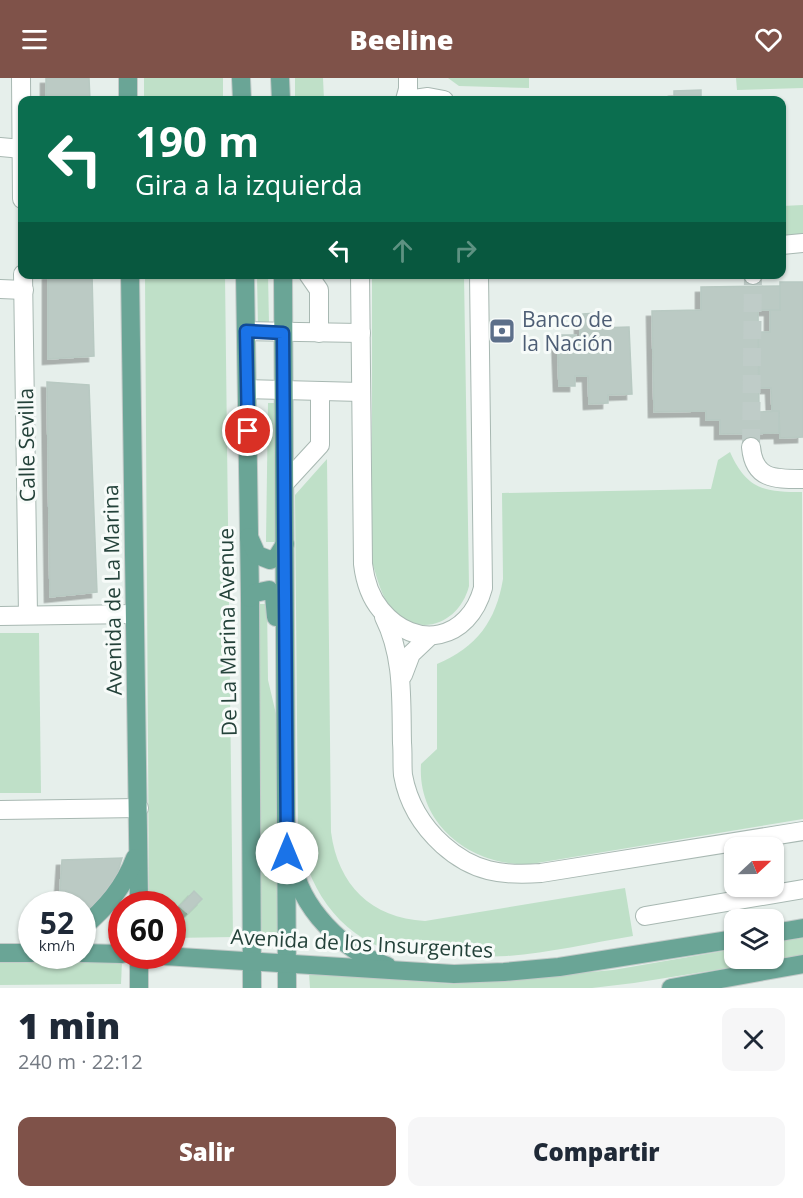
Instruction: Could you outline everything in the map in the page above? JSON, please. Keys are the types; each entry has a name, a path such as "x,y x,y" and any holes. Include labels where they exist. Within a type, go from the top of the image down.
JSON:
{"main road":[{"path":"128,78 128,96"},
{"path":"241,78 242,96"},
{"path":"269,78 269,96"},
{"path":"280,78 281,96"},
{"name":"Avenida de La Marina","path":"130,279 139,891"},
{"name":"De La Marina Avenue","path":"245,279 250,598 252,988"},
{"path":"283,279 287,988"},
{"path":"248,535 257,555 270,560 277,557 285,544"},
{"path":"250,598 255,593 269,590 274,596 278,673 286,698"},
{"path":"287,832 293,868 308,901 329,930 351,948 376,962 403,972"},
{"path":"96,916 118,893 130,873 138,850"},
{"path":"784,931 803,928"},
{"name":"Avenida de los Insurgentes","path":"186,957 453,974 559,967 724,941"},
{"path":"0,953 18,952"},
{"path":"670,988 803,964"},
{"path":"139,969 140,988"}],"street":[{"path":"21,78 21,96"},
{"path":"407,96 408,78"},
{"path":"0,147 18,149"},
{"path":"786,245 803,243"},
{"path":"311,279 319,290 319,333"},
{"path":"360,279 363,564 368,589 381,610 396,647 400,684 403,775 413,806 429,833 454,855 482,870 512,875 541,873 803,831"},
{"path":"381,610 405,629 421,636 442,634 461,624 475,609 483,588 479,279"},
{"path":"0,289 23,282"},
{"name":"Calle Sevilla","path":"23,282 28,615"},
{"path":"246,331 361,333"},
{"path":"247,390 362,392"},
{"path":"285,483 320,445 320,392"},
{"path":"752,447 752,458 757,468 766,476 803,479"},
{"path":"0,616 134,614"},
{"path":"400,684 411,654 430,636"},
{"path":"0,810 139,808"},
{"path":"645,916 803,889"}],"green space":[{"path":"144,78 223,78 223,96 144,96"},
{"path":"295,78 323,78 324,96 295,96"},
{"path":"448,78 529,78 529,88 459,86"},
{"path":"736,78 803,78 803,88 737,90"},
{"path":"803,205 803,235 786,235 786,206"},
{"path":"145,279 225,279 233,937 186,938 186,891 149,891"},
{"path":"257,279 268,279 269,324 258,326"},
{"path":"372,279 464,279 469,586 465,598 450,616 440,622 430,625 407,621 387,602 372,562"},
{"path":"268,403 277,403 277,542 266,542"},
{"path":"730,452 743,474 758,486 778,491 802,492 803,819 531,864 509,863 470,850 439,824 428,806 422,786 421,764 437,749 437,664 474,641 490,620 500,594 503,579 502,493 711,489 718,460"},
{"path":"327,459 331,832 341,868 350,883 373,905 389,913 425,921 625,888 633,936 523,955 415,956 393,952 373,944 355,933 327,905 308,869 298,829 295,495"},
{"path":"257,604 267,604 268,680 276,714 279,934 260,933"},
{"path":"0,633 39,633 41,793 0,793"},
{"path":"803,938 803,956 784,959 784,941"},
{"path":"724,951 724,969 592,988 310,988 309,973 453,984 613,970"},
{"path":"96,961 108,961 108,969 122,969 121,984 0,985 0,962 18,962 18,969 96,969"}],"building":[{"path":"46,78 89,78 90,96 46,96"},
{"path":"701,90 701,96 674,96 674,91"},
{"path":"48,279 92,279 94,356 48,359"},
{"path":"780,282 803,282 803,437 780,438 779,411 772,411 771,388 759,388 758,332 770,332 770,310 780,310"},
{"path":"780,286 780,310 758,310 759,412 779,411 779,433 720,434 720,420 706,420 706,411 654,412 652,311 701,310 701,287"},
{"path":"597,313 598,328 629,327 632,394 608,395 608,403 589,404 588,376 575,376 575,386 559,386 557,335 576,335 577,343 580,342 580,322 584,322 583,314"},
{"path":"47,382 89,385 97,592 50,597"},
{"path":"122,858 116,878 105,895 96,903 96,891 60,891 62,860"},
{"path":"194,891 202,899 188,913 186,900"}],"tunnel":[{"path":"751,447 753,279"}],"place":[{"name":"Banco de la Nación","path":"502,331"}],"route":[{"path":"248,431 246,331 283,333 287,853"}]}
